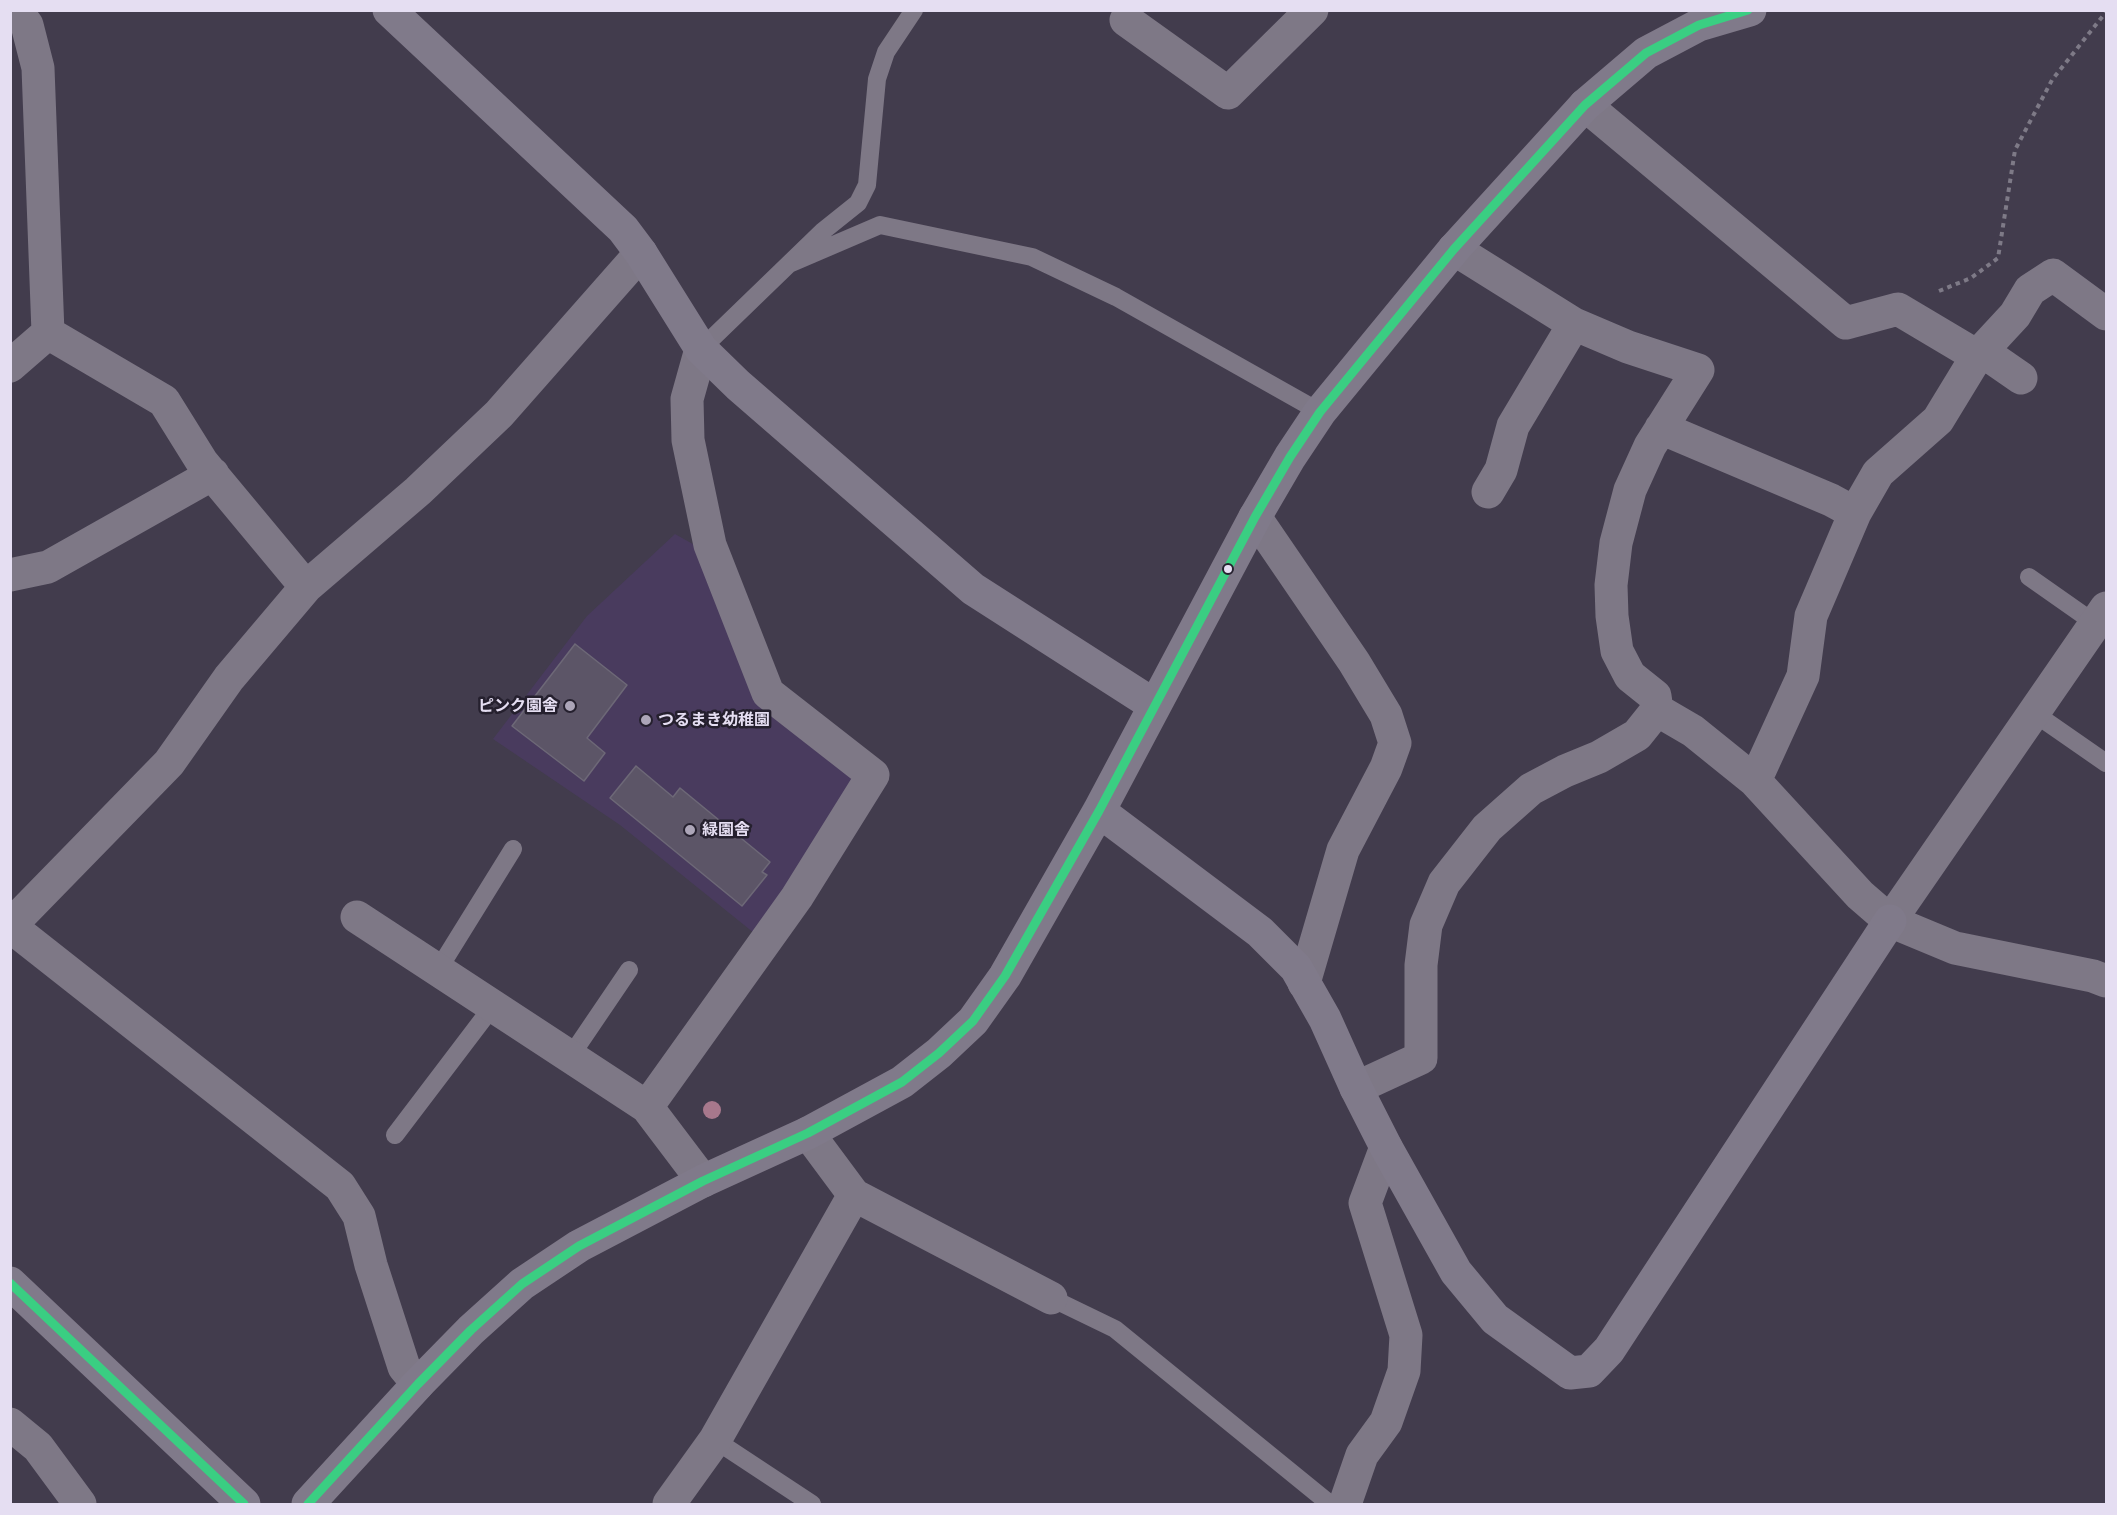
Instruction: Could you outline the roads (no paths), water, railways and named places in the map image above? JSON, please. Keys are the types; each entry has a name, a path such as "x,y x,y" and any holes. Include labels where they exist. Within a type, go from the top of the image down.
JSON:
{"main road":[{"path":"389,10 623,229 641,253 701,349 738,385 973,589 1154,705"},
{"path":"308,1504 418,1384 471,1330 522,1284 579,1246 704,1181 808,1133 902,1082 939,1053 973,1020 1005,976 1099,811 1255,518 1290,457 1320,412 1454,249 1585,105 1646,53 1699,18 1750,10"},
{"path":"1099,811 1260,932 1296,968 1325,1019 1386,1147 1456,1272 1495,1319 1570,1373 1589,1371 1609,1350 1890,921"},
{"path":"10,1283 244,1504"}],"street":[{"path":"16,10 27,25 38,68 48,333"},
{"path":"1126,20 1228,93 1312,10"},
{"path":"1585,105 1846,323 1898,309 2021,378"},
{"path":"1356,1088 1420,1058 1421,965 1426,925 1444,883 1487,828 1531,789 1565,771 1599,757 1637,735 1657,710 1655,696 1630,676 1617,651 1611,585 1616,543 1630,490 1650,446 1698,370 1628,347 1574,324 1454,249"},
{"path":"418,1384 404,1367 371,1265 359,1216 340,1186 10,926 169,763 229,678 306,587 418,491 500,414 641,253"},
{"path":"1755,781 1803,676 1811,616 1855,513 1878,473 1938,420 1979,353 2015,315 2030,290 2053,275 2106,314"},
{"path":"1488,492 1501,470 1513,426 1574,324"},
{"path":"10,366 48,333"},
{"path":"48,333 164,401 202,462 306,587"},
{"path":"647,1107 797,897 873,775 768,693 710,545 688,440 687,399 701,349"},
{"path":"1661,428 1831,500 1855,513"},
{"path":"10,575 48,567 213,474"},
{"path":"1255,518 1354,662 1386,715 1395,743 1386,768 1343,850 1304,983"},
{"path":"1890,921 2101,616"},
{"path":"1657,710 1693,731 1755,781 1860,895 1890,921 1955,948 2093,976 2106,981"},
{"path":"357,917 647,1107 704,1181"},
{"path":"808,1133 854,1195 1051,1298"},
{"path":"1345,1504 1362,1455 1386,1422 1404,1371 1406,1335 1365,1203 1386,1147"},
{"path":"669,1504 715,1440 854,1195"},
{"path":"10,1424 38,1447 80,1504"}],"lane":[{"path":"701,349 823,231 858,203 867,185 877,79 886,52 914,10"},
{"path":"789,264 880,225 1032,257 1116,297 1320,412"},
{"path":"2029,578 2101,616"},
{"path":"2034,713 2106,763"},
{"path":"438,970 513,849"},
{"path":"570,1057 629,970"},
{"path":"395,1135 493,1006"},
{"path":"1051,1298 1115,1329 1330,1504"},
{"path":"715,1440 812,1504"}],"place":[{"name":"ピンク園舎","path":"570,706"},
{"name":"つるまき幼稚園","path":"646,720"},
{"name":"緑園舎","path":"690,830"}]}
